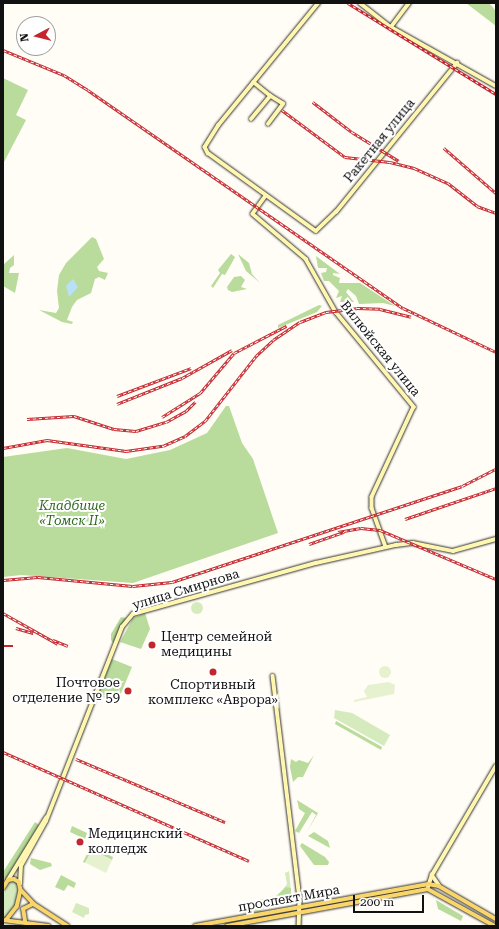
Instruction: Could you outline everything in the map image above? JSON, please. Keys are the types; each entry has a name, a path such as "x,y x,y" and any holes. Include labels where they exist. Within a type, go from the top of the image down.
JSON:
{"main road":[{"path":"3,888 8,880 17,880 20,884 21,890 18,907 5,920"},
{"name":"проспект Мира","path":"195,926 428,884 439,886 496,919"},
{"name":"проспект Мира","path":"229,926 428,889"},
{"path":"428,889 496,926"},
{"path":"21,890 34,904 68,926"},
{"path":"384,892 385,897"},
{"path":"371,894 372,900"},
{"path":"465,908 469,903"},
{"path":"25,921 23,909 34,904"},
{"path":"229,926 230,919"},
{"path":"5,920 25,921 49,926"}],"street":[{"path":"266,196 208,153 205,147 207,140 319,3"},
{"path":"360,3 391,27 496,86"},
{"path":"391,27 409,3"},
{"name":"Ракетная улица","path":"266,196 318,231 457,63"},
{"path":"254,83 283,104 268,124"},
{"path":"251,119 270,96"},
{"name":"Вилюйская улица","path":"266,196 254,214 302,255 336,312 414,407 374,488 372,504 386,547"},
{"name":"улица Смирнова","path":"20,884 21,866 47,815 122,627 133,614 316,563 386,547 413,543 453,551 496,539"},
{"path":"273,676 299,907 299,926"},
{"path":"428,889 428,884 432,875 496,766"},
{"name":"улица Смирнова","path":"8,880 47,815"},
{"path":"432,875 439,886"}],"green space":[{"path":"466,3 489,3 496,11 496,26"},
{"path":"3,78 28,90 16,115 26,120 3,164"},
{"path":"92,237 96,239 104,259 97,267 99,271 108,273 105,280 99,277 95,279 91,293 77,300 72,307 67,320 73,322 72,324 62,322 39,310 56,313 59,308 57,291 59,275 66,263"},
{"path":"231,254 235,257 234,259 225,275 222,274 213,288 211,286 220,273 218,270"},
{"path":"238,254 249,263 252,274 260,283 246,271"},
{"path":"14,255 14,265 10,268 9,273 19,273 15,293 3,286 3,265"},
{"path":"316,256 340,274 333,273 333,275 340,278 339,283 360,283 395,306 383,303 359,304 356,296 348,289 346,292 354,302 340,302 342,296 336,298 339,291 329,281 324,281 321,273 326,272 327,268 318,268"},
{"path":"241,276 245,280 241,287 247,289 232,292 228,290 227,287 234,277"},
{"path":"319,305 322,306 317,312 278,328 278,325"},
{"name":"Кладбище «Томск II»","path":"226,406 229,406 242,443 253,459 278,533 133,583 21,575 3,577 3,457 67,448 126,459 170,450 207,433"},
{"path":"197,602 201,604 203,608 201,612 197,614 193,612 191,608 193,604"},
{"path":"145,613 150,629 141,649 120,642 133,618"},
{"path":"121,617 126,618 114,644 111,640 111,634"},
{"path":"112,659 132,667 117,703 98,695"},
{"path":"383,666 387,666 391,672 387,678 383,678 379,674 379,670"},
{"path":"389,682 395,685 394,694 354,702 354,700 367,697 364,691 368,685"},
{"path":"335,710 352,713 390,735 384,746 334,718"},
{"path":"336,721 382,747 381,750 335,724"},
{"path":"314,755 303,777 298,777 293,782 290,767 291,759 296,762 299,760 308,763"},
{"path":"297,800 318,813 307,832 316,815 312,812 299,833 295,831 305,813 299,809"},
{"path":"35,822 39,825 5,881 3,872"},
{"path":"72,826 87,833 85,839 70,832"},
{"path":"314,832 328,841 330,848 308,836"},
{"path":"302,843 325,857 329,862 328,865 314,865 300,846"},
{"path":"91,846 113,857 112,860 92,850 85,863 83,862"},
{"path":"91,850 112,860 106,873 86,863"},
{"path":"31,858 51,863 52,866 40,870 30,864"},
{"path":"289,871 292,901 265,907 260,912 243,914 244,903 277,897 287,884 285,873"},
{"path":"61,875 76,883 74,888 68,885 64,891 55,887"},
{"path":"14,881 18,885 18,902 9,916 3,918 3,894 9,883"},
{"path":"286,887 291,888 291,898 283,900 283,902 243,910 244,903 275,897"},
{"path":"436,900 463,916 461,921 438,909"},
{"path":"76,903 89,908 89,914 85,915 84,918 72,912"}],"water":[{"path":"73,279 78,287 69,297 66,286"}],"railway":[{"path":"348,3 496,94"},
{"path":"3,50 64,75 88,90 403,308 496,352"},
{"path":"313,102 352,132 399,161"},
{"path":"282,110 345,157 390,162 414,168 448,183 477,206 496,213"},
{"path":"444,148 496,193"},
{"path":"3,448 47,440 126,451 163,446 185,436 205,421 256,356 273,340 300,322 326,312 357,308 380,309 411,317"},
{"path":"162,417 200,393 234,353 286,326"},
{"path":"117,404 182,378 232,350"},
{"path":"117,396 191,368"},
{"path":"27,419 74,416 114,429 136,431 166,422 186,411 195,402"},
{"path":"3,580 38,577 133,586 172,582 462,486 496,469"},
{"path":"405,519 496,488"},
{"path":"338,532 361,528 380,530 496,579"},
{"path":"309,544 344,532"},
{"path":"3,613 58,644"},
{"path":"16,628 33,633"},
{"path":"53,640 68,646"},
{"path":"3,646 13,646"},
{"path":"3,752 249,861"},
{"path":"76,759 225,822"}],"place":[{"name":"Центр семейной медицины","path":"152,645"},
{"name":"Спортивный комплекс «Аврора»","path":"213,672"},
{"name":"Почтовое отделение № 59","path":"128,691"},
{"name":"Медицинский колледж","path":"80,842"}]}
